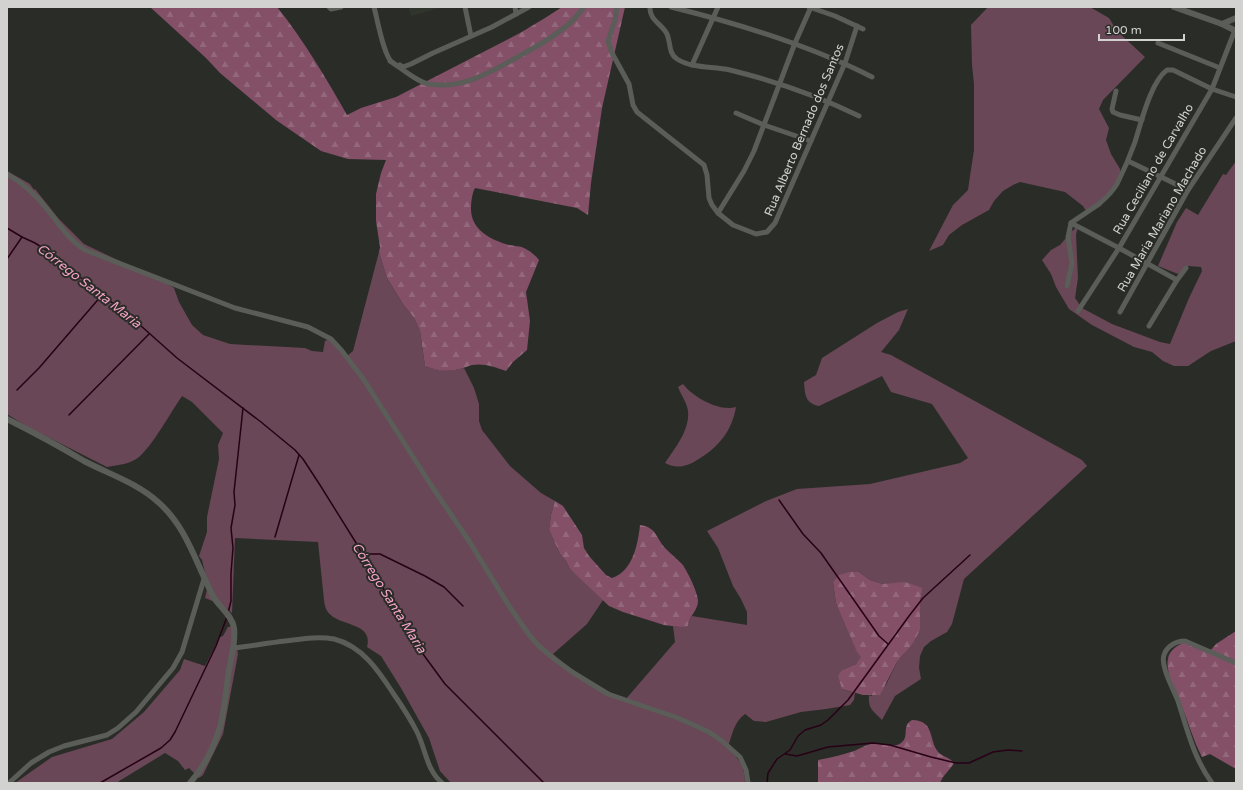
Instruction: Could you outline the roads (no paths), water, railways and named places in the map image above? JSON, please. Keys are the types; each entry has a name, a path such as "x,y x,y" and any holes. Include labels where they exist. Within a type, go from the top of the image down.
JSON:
{"street":[{"path":"329,8 341,7"},
{"path":"374,7 383,43 390,61 421,82 440,85 474,80 498,68 552,37 566,27 584,7"},
{"path":"465,7 471,36"},
{"path":"515,7 516,14"},
{"path":"390,61 403,67 411,64 433,52 492,27 529,7"},
{"path":"617,7 615,20 608,41 612,53 629,84 634,109 704,165 707,175 709,198 718,213 751,158 810,7 835,16 863,29"},
{"path":"650,7 651,17 667,34 670,49 677,59 692,65 728,69 780,83 829,101 859,116"},
{"path":"671,7 714,18 795,44 845,63 872,77"},
{"path":"692,65 718,7"},
{"path":"1174,7 1185,9 1236,31"},
{"path":"1222,24 1236,18"},
{"name":"Rua Alberto Bernado dos Santos","path":"718,213 733,225 750,233 756,234 767,232 775,223 845,63 857,26"},
{"name":"Rua Ceciliano de Carvalho","path":"1078,311 1119,248 1212,89 1236,31"},
{"path":"1158,43 1220,68"},
{"path":"1067,286 1072,268 1072,256 1068,237 1071,223 1103,202 1117,184 1128,161 1153,90 1158,80 1165,72 1169,69 1173,70 1212,89 1235,97"},
{"path":"1116,91 1112,109 1113,112 1142,120"},
{"path":"736,113 764,125 811,140"},
{"name":"Rua Maria Mariano Machado","path":"1120,312 1188,190 1236,118"},
{"path":"1128,161 1188,190"},
{"path":"7,174 31,191 72,240 85,250 235,308 308,327 331,339 364,380 430,485 469,541 508,606 539,646 572,672 608,694 678,718 709,732 722,741 740,758 743,762 748,777 748,783"},
{"path":"1071,223 1177,280"},
{"path":"1149,326 1186,268"},
{"path":"7,419 85,461 127,481 157,501 174,520 185,537 195,554 204,579 214,597 230,618 234,631 234,648 220,728 207,757 197,775 190,783"},
{"path":"9,783 22,770 46,754 64,746 107,735 118,728 136,712 173,668 182,652 204,579"},
{"path":"234,648 311,638 333,639 354,648 369,660 379,672 407,714 418,733 429,767 442,783"},
{"path":"1212,783 1206,775 1193,748 1178,700 1163,663 1163,656 1172,644 1179,641 1185,641 1236,663"}],"waterway":[{"name":"Córrego Santa Maria","path":"7,228 49,252 65,267 84,280 140,325 177,358 295,450 303,459 320,485 423,654 445,684 544,783"},
{"path":"7,259 22,237"},
{"path":"17,390 39,368 102,295"},
{"path":"69,415 149,334"},
{"path":"228,613 231,601 233,548 231,528 235,505 234,492 243,408"},
{"path":"275,537 299,455"},
{"path":"779,500 803,534 821,553 879,636 888,644"},
{"path":"362,554 380,554 425,576 444,587 463,606"},
{"path":"767,783 768,773 777,759 790,750 798,736 805,730 821,725 848,700 923,598 970,555"},
{"path":"100,783 161,748 170,740 216,646 227,617"},
{"path":"785,754 797,756 828,747 873,743 890,745 956,763 969,763 993,752 1008,750 1022,751"}]}
